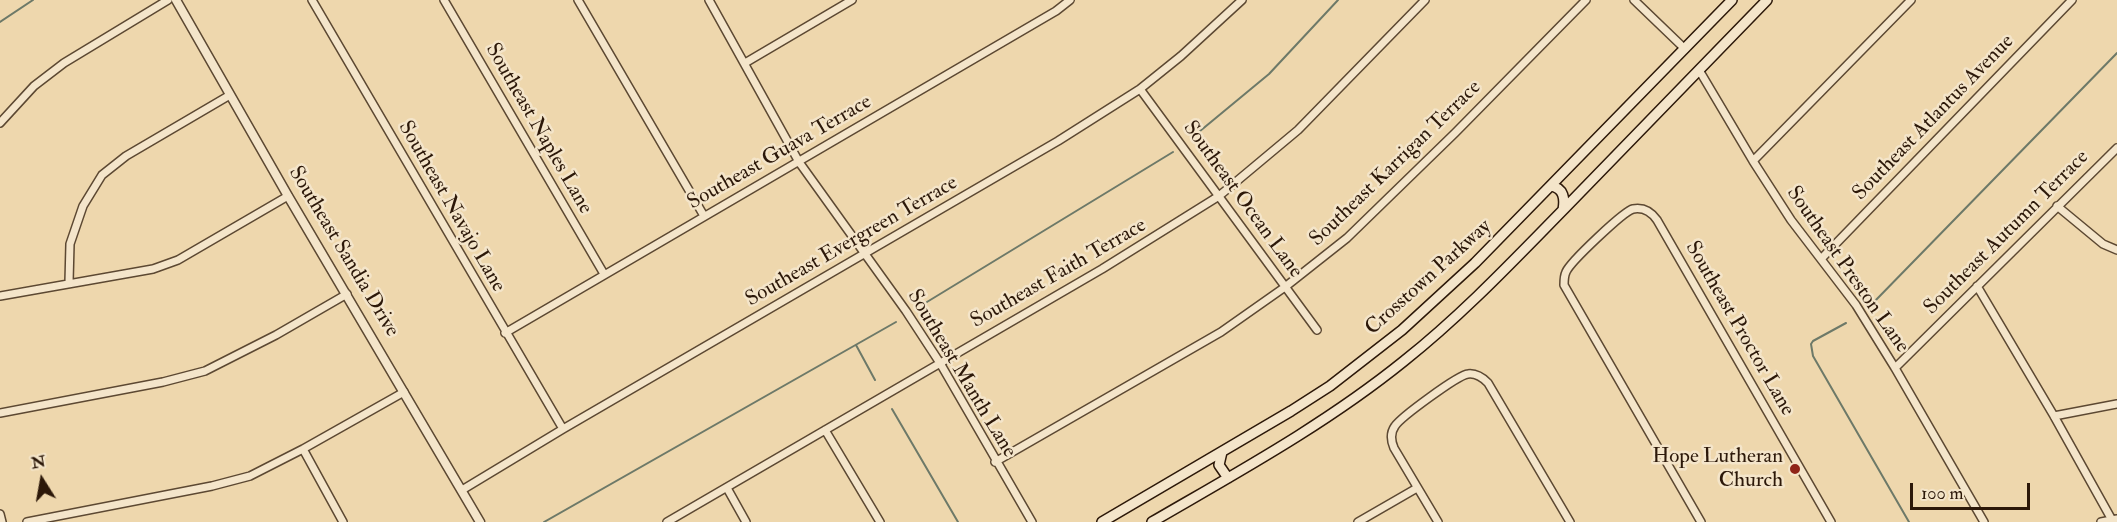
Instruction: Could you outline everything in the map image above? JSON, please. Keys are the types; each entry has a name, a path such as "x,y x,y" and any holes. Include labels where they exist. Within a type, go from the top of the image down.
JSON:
{"main road":[{"name":"Crosstown Parkway","path":"1102,522 1330,386 1394,337 1448,290 1732,0"},
{"name":"Crosstown Parkway","path":"1152,522 1320,422 1405,361 1464,309 1767,0"},
{"path":"1551,186 1562,192 1563,210"},
{"path":"1222,452 1219,465 1228,478"}],"street":[{"path":"0,123 34,86 56,69 168,0"},
{"name":"Southeast Sandia Drive","path":"176,0 288,196 480,522"},
{"name":"Southeast Navajo Lane","path":"312,0 563,429"},
{"name":"Southeast Naples Lane","path":"444,0 604,274"},
{"path":"578,0 705,216"},
{"name":"Southeast Manth Lane","path":"709,0 799,162 906,311 940,363 995,462 1032,522"},
{"path":"745,63 852,0"},
{"name":"Southeast Guava Terrace","path":"505,333 1056,11 1070,0"},
{"name":"Southeast Evergreen Terrace","path":"462,490 1058,141 1140,89 1181,56 1242,0"},
{"name":"Southeast Faith Terrace","path":"667,522 1111,264 1219,196 1298,130 1425,0"},
{"name":"Southeast Karrigan Terrace","path":"995,462 1221,332 1285,287 1347,238 1455,134 1586,0"},
{"path":"1634,0 1685,49"},
{"path":"1753,161 1911,0"},
{"name":"Southeast Atlantus Avenue","path":"1821,259 2072,0"},
{"name":"Southeast Preston Lane","path":"1699,70 1791,220 1856,305 1984,522"},
{"name":"Southeast Ocean Lane","path":"1140,89 1317,330"},
{"path":"69,282 70,244 83,206 102,175 126,156 230,95"},
{"name":"Southeast Autumn Terrace","path":"1895,368 2117,148"},
{"path":"0,296 153,269 178,260 288,196"},
{"path":"2057,206 2103,244 2117,250"},
{"name":"Southeast Proctor Lane","path":"1701,522 1566,291 1564,280 1567,269 1627,211 1641,209 1653,215 1831,522"},
{"path":"1977,286 2114,519 2101,522"},
{"path":"0,413 163,382 205,371 276,335 347,294"},
{"path":"1438,522 1394,448 1391,437 1395,424 1463,375 1470,374 1484,378 1488,383 1570,522"},
{"path":"27,522 212,486 250,476 404,392"},
{"path":"2054,416 2117,404"},
{"path":"825,430 880,522"},
{"path":"303,449 343,522"},
{"path":"726,488 746,522"},
{"path":"1359,522 1417,488"},
{"path":"0,514 2,522"}],"waterway":[{"path":"0,22 33,0"},
{"path":"1194,136 1269,74 1338,0"},
{"path":"1873,303 2117,53"},
{"path":"922,305 1173,152"},
{"path":"544,522 896,322"},
{"path":"1846,323 1813,341 1811,344 1813,356 1909,522"},
{"path":"856,345 875,380"},
{"path":"892,409 958,522"}],"place":[{"name":"Hope Lutheran Church","path":"1795,469"}]}
